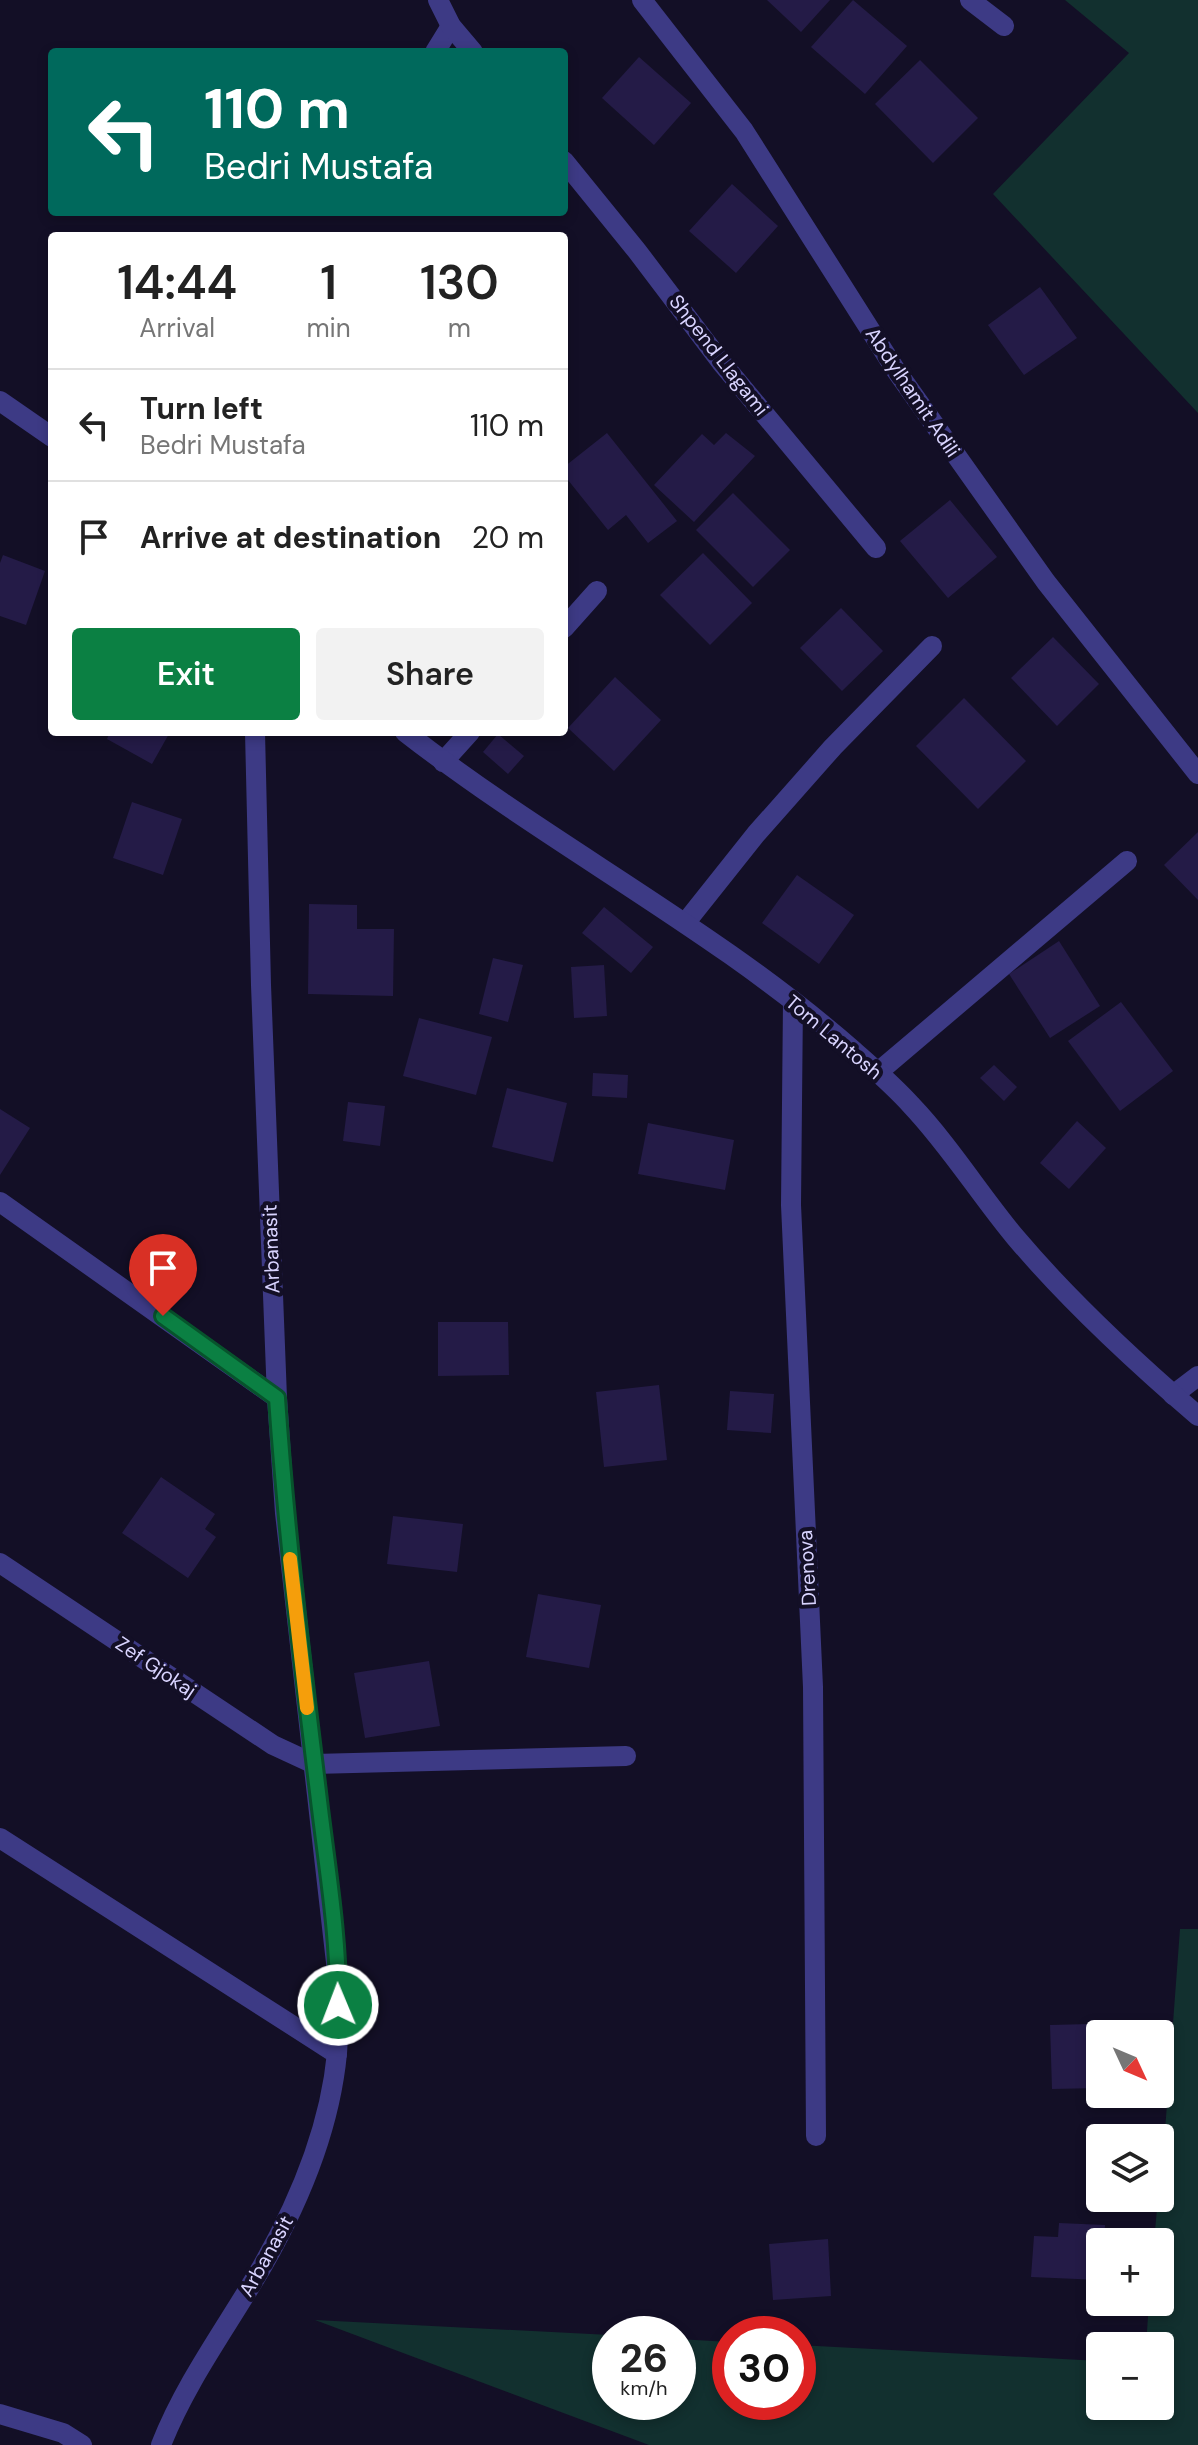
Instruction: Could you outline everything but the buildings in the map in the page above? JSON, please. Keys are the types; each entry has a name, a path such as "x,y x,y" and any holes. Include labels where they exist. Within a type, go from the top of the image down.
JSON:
{"street":[{"path":"438,0 451,26 470,48"},
{"name":"Abdylhamit Adili","path":"642,0 744,131 895,369 1046,582 1198,774"},
{"path":"970,0 1004,26"},
{"path":"437,48 451,26"},
{"name":"Shpend Llagami","path":"568,166 721,362 876,548"},
{"path":"0,401 48,434"},
{"path":"568,624 597,591"},
{"path":"686,922 766,823 833,747 932,646"},
{"name":"Arbanasit","path":"161,2445 185,2394 289,2216 311,2164 326,2114 337,2054 338,1980 285,1513 277,1398 255,736"},
{"name":"Tom Lantosh","path":"410,736 574,851 686,922 793,1001 877,1073 911,1104 1016,1238 1084,1312 1198,1416"},
{"path":"443,762 466,736"},
{"path":"877,1073 1127,861"},
{"name":"Drenova","path":"793,1001 791,1205 813,1687 816,2136"},
{"path":"0,1202 277,1398"},
{"path":"1173,1395 1198,1376"},
{"name":"Zef Gjokaj","path":"0,1563 273,1745 314,1764"},
{"path":"314,1764 626,1756"},
{"path":"0,1838 337,2054"},
{"path":"0,2414 63,2433 82,2445"}],"green space":[{"path":"1065,0 1198,0 1198,413 993,194 1129,53"},
{"path":"1180,1929 1198,1929 1198,2445 649,2445 315,2320 592,2334 592,2420 696,2420 696,2340 712,2341 712,2420 816,2420 816,2346 1086,2360 1086,2420 1174,2420 1174,2332 1147,2332 1148,2316 1174,2316 1174,2228 1155,2228 1157,2212 1174,2212 1174,2124 1166,2124 1167,2108 1174,2108 1173,2020"}],"slow traffic":[{"path":"290,1559 307,1708"}],"route":[{"path":"163,1316 277,1398 285,1513 331,1910 338,2005"}]}
